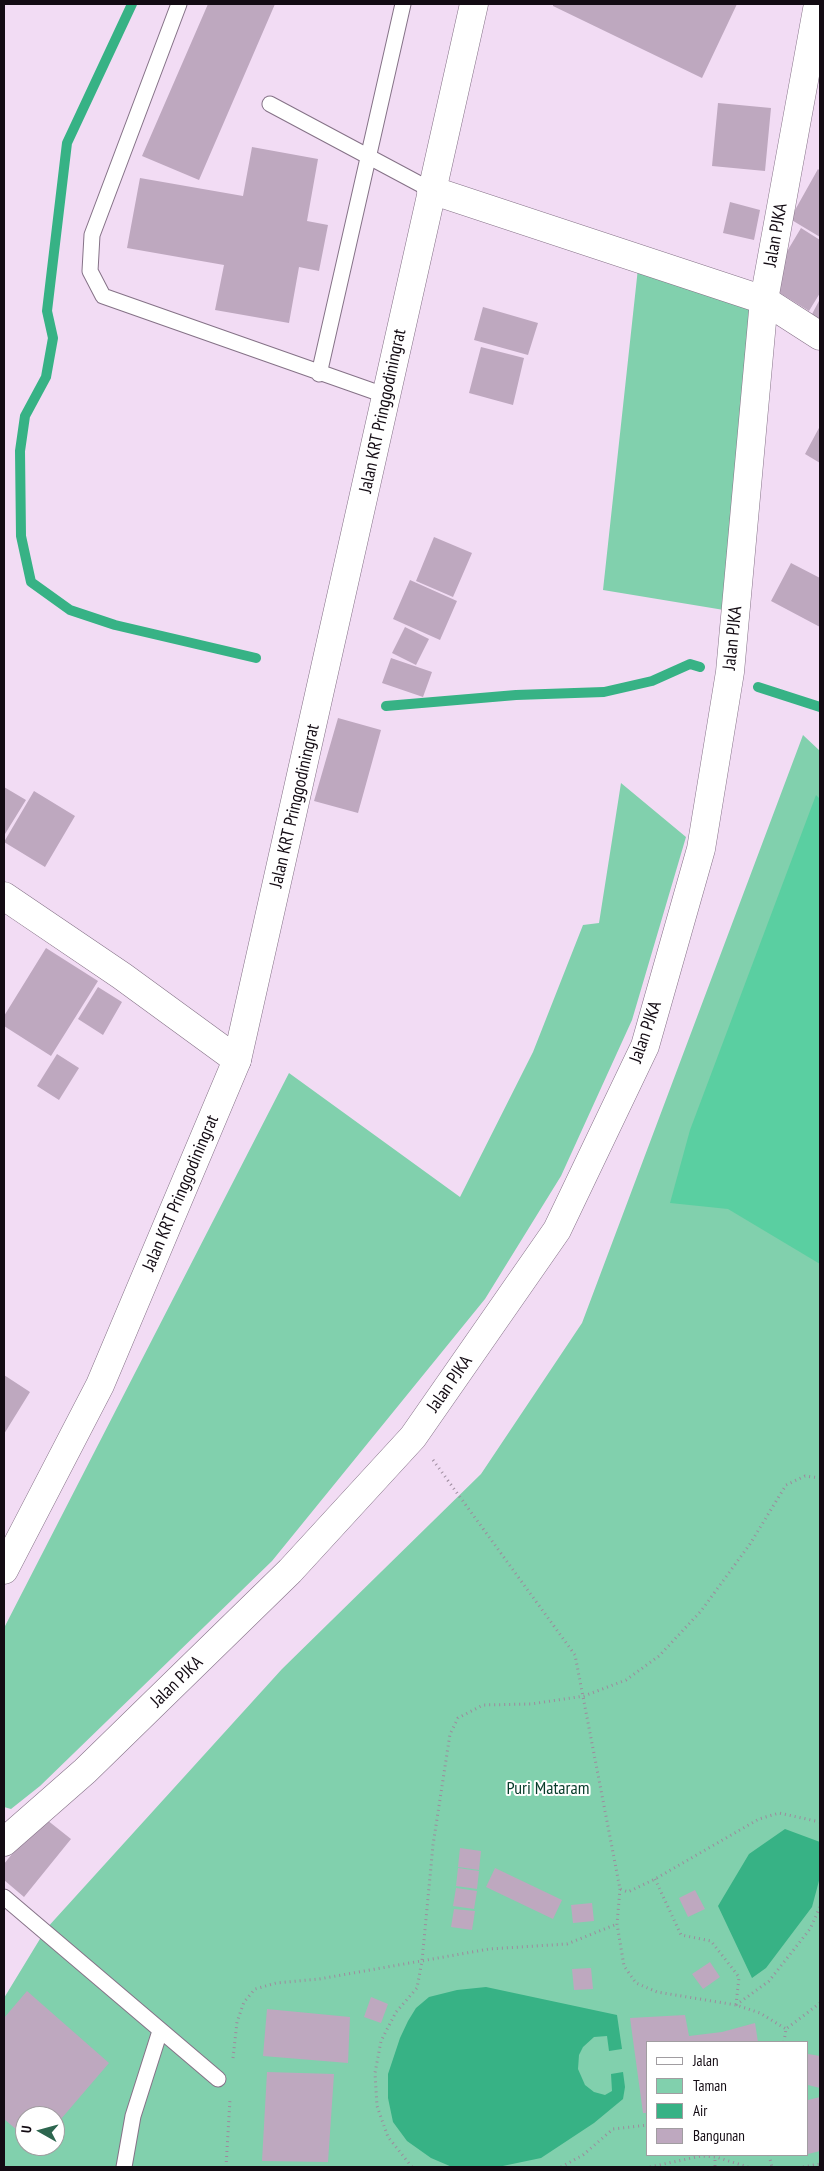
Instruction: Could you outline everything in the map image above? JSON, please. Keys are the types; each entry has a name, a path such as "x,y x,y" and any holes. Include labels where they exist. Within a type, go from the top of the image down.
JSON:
{"main road":[{"name":"Jalan KRT Pringgodiningrat","path":"4,1570 100,1385 237,1060 474,4"},
{"name":"Jalan PJKA","path":"4,1842 86,1771 290,1572 414,1436 557,1230 645,1046 701,849 730,672 764,300 818,4"},
{"path":"431,190 764,300 820,336"},
{"path":"4,896 122,976 237,1060"}],"lane":[{"path":"179,4 92,235 90,271 102,296 319,374 387,396"},
{"path":"319,374 403,4"},
{"path":"270,104 431,190"},
{"path":"4,1898 218,2079"},
{"path":"124,2167 133,2116 160,2031"}],"path":[{"path":"414,1436 447,1478 481,1528 575,1655 584,1696 614,1870 620,1888 617,1924 624,1966 636,1983 657,1992 736,2005 760,2013 786,2029"},
{"path":"412,2167 388,2137 378,2106 375,2073 382,2042 396,2012 417,1988 422,1961 433,1845 450,1734 458,1718 483,1705 531,1704 584,1696 626,1680 659,1656 701,1611 750,1544 786,1485 805,1476 820,1478"},
{"path":"620,1888 628,1892 655,1879 760,1819 779,1813 820,1822"},
{"path":"655,1879 681,1935 710,1941 739,1978 736,2005"},
{"path":"736,2005 769,1980 810,1929 820,1907"},
{"path":"232,2068 237,2022 244,2002 255,1989 276,1983 319,1979 489,1949 566,1944 617,1924"},
{"path":"784,2041 786,2029 820,2003"},
{"path":"226,2167 230,2098"},
{"path":"561,2167 584,2154 613,2129 646,2125"},
{"path":"650,2167 701,2156 715,2156 748,2167"},
{"path":"715,2156 715,2167"},
{"path":"803,2167 820,2164"}],"green space":[{"path":"639,259 755,297 736,612 603,590"},
{"name":"Puri Mataram","path":"803,735 820,751 820,2167 4,2167 4,1998 46,1929 282,1669 481,1474 582,1323"},
{"path":"621,783 686,837 632,1020 561,1176 485,1299 272,1561 40,1786 11,1809 4,1807 4,1628 289,1073 460,1197 533,1052 583,925 599,923"}],"shaded area":[{"path":"816,795 820,799 820,1264 728,1209 670,1203 690,1130"}],"water":[{"path":"785,1829 820,1842 820,1877 812,1907 766,1968 752,1978 718,1906 749,1854"},
{"path":"486,1987 617,2015 622,2049 609,2051 607,2036 594,2037 583,2047 579,2055 578,2069 585,2085 594,2092 605,2095 612,2091 611,2074 623,2072 625,2087 623,2099 594,2123 541,2158 498,2167 452,2167 431,2158 407,2141 393,2122 388,2098 388,2074 400,2038 416,2008 429,1997 457,1990"}],"building":[{"path":"208,4 275,4 199,180 142,156"},
{"path":"553,4 737,4 702,78 553,6"},
{"path":"718,103 771,108 765,171 712,166"},
{"path":"252,147 318,159 307,221 328,225 319,271 299,267 289,323 215,310 224,265 127,248 140,178 243,196"},
{"path":"818,169 820,171 820,237 790,219"},
{"path":"730,202 760,210 754,240 723,233"},
{"path":"801,228 820,240 820,293 809,311 767,285"},
{"path":"820,299 820,321 811,316"},
{"path":"483,307 538,323 528,355 474,340"},
{"path":"481,347 524,358 513,405 469,393"},
{"path":"820,426 820,463 805,454"},
{"path":"434,537 472,553 453,597 416,581"},
{"path":"791,563 820,578 820,627 771,601"},
{"path":"410,580 457,601 440,640 393,619"},
{"path":"405,627 429,639 416,665 392,653"},
{"path":"391,658 432,672 423,697 382,683"},
{"path":"338,718 381,730 358,813 314,801"},
{"path":"4,787 26,800 5,834 4,833"},
{"path":"34,791 75,816 45,867 4,842"},
{"path":"46,948 98,981 51,1056 4,1026 4,1016"},
{"path":"98,987 122,1002 103,1035 78,1019"},
{"path":"57,1054 79,1068 59,1100 37,1086"},
{"path":"4,1375 30,1392 4,1434"},
{"path":"42,1816 71,1839 24,1897 4,1880 4,1864"},
{"path":"460,1848 481,1851 479,1870 458,1867"},
{"path":"458,1868 479,1871 477,1889 456,1886"},
{"path":"495,1868 562,1900 553,1919 486,1887"},
{"path":"456,1888 477,1891 474,1909 453,1906"},
{"path":"695,1890 705,1909 688,1917 679,1898"},
{"path":"592,1903 594,1921 573,1923 571,1905"},
{"path":"454,1909 475,1911 472,1930 451,1927"},
{"path":"710,1962 720,1977 703,1989 692,1974"},
{"path":"591,1968 593,1989 574,1990 572,1969"},
{"path":"27,1991 109,2063 65,2114 65,2106 15,2106 15,2128 4,2119 4,2018"},
{"path":"371,1997 388,2004 381,2023 364,2017"},
{"path":"267,2009 350,2017 348,2063 263,2056"},
{"path":"685,2015 689,2036 722,2032 755,2023 758,2041 646,2041 646,2113 643,2113 630,2018"},
{"path":"809,2054 820,2056 820,2088 809,2085"},
{"path":"267,2072 334,2074 328,2162 262,2161"},
{"path":"820,2097 820,2151 809,2154 809,2100"}],"waterway":[{"path":"132,4 67,143 47,311 53,338 46,377 25,416 20,451 21,536 31,582 70,610 115,625 256,658"},
{"path":"386,706 516,695 604,692 652,681 690,664 700,667"},
{"path":"758,687 820,707"}]}
